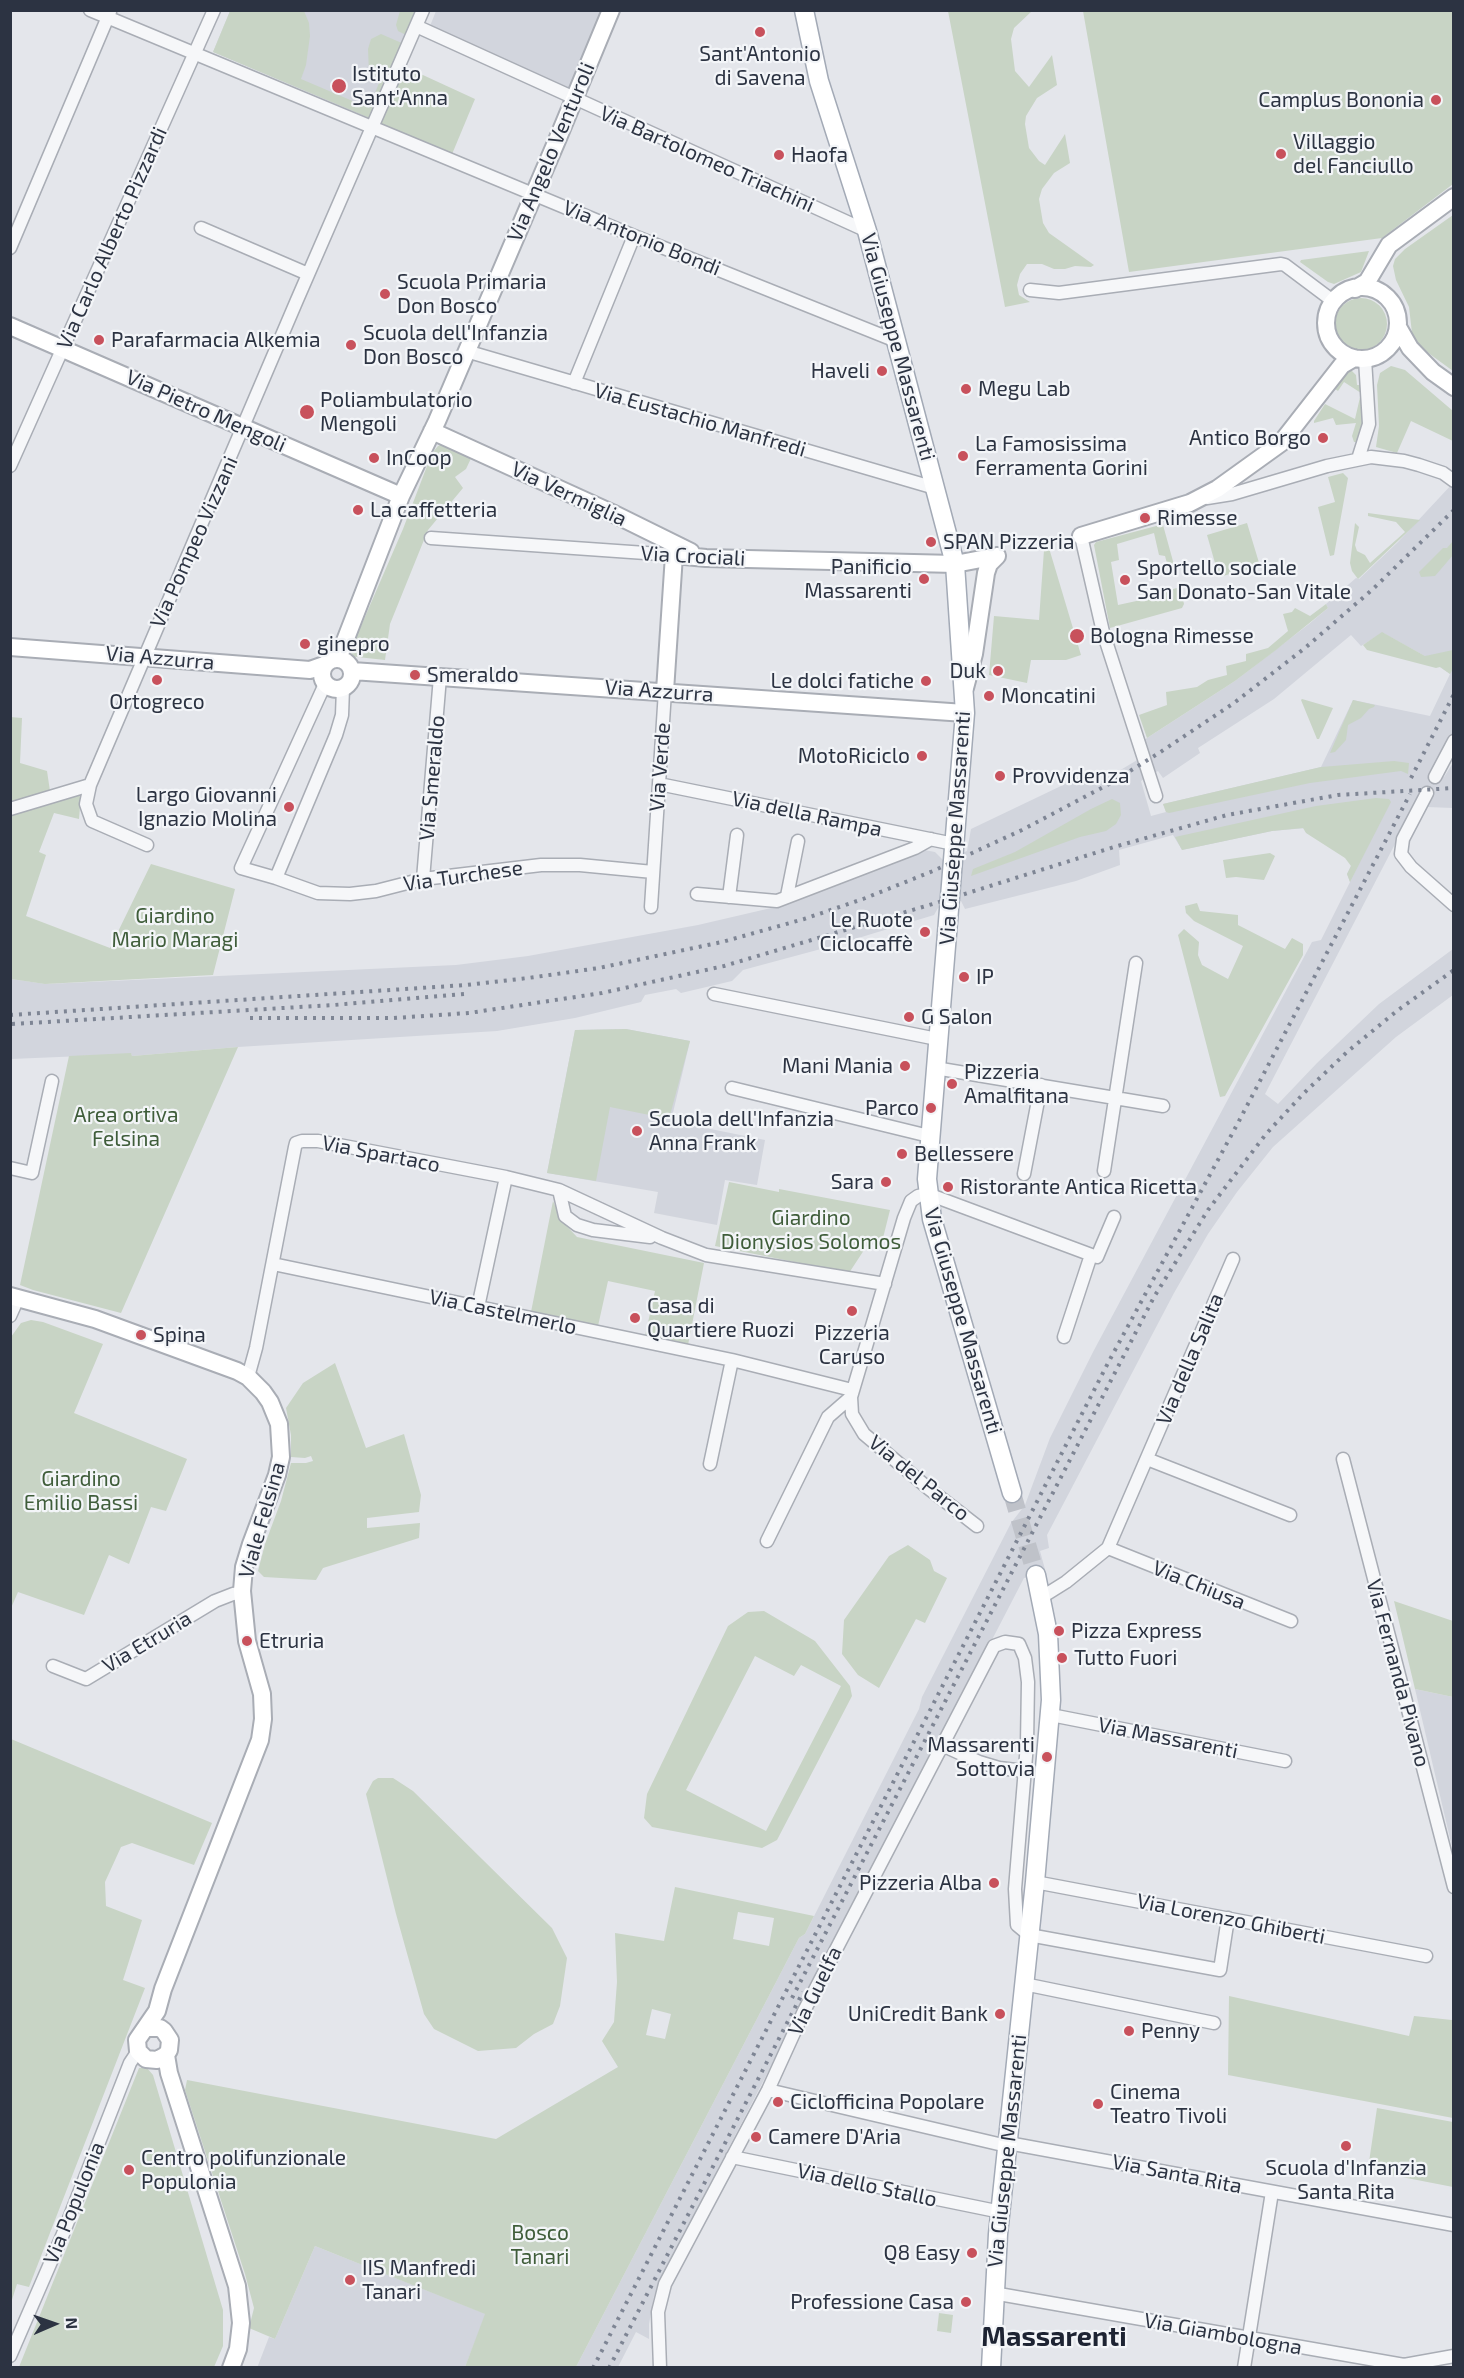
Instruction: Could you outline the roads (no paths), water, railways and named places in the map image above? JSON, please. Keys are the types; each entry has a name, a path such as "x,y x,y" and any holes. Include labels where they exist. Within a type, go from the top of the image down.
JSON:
{"main road":[{"name":"Via Giuseppe Massarenti","path":"804,10 819,81 867,231 955,564 965,713 929,1136 928,1194 932,1219 1012,1493"},
{"name":"Via Giuseppe Massarenti","path":"990,2367 993,2293 1050,1715 1050,1654 1042,1597 1036,1575"}],"street":[{"name":"Via Antonio Bondi","path":"90,10 109,14 194,54 634,236 896,341"},
{"name":"Via Carlo Alberto Pizzardi","path":"10,466 214,10"},
{"name":"Via Pompeo Vizzani","path":"147,846 92,821 86,804 90,785 143,656 423,10"},
{"name":"Via Angelo Venturoli","path":"324,672 401,496 432,432 611,10"},
{"path":"10,248 109,14"},
{"name":"Via Bartolomeo Triachini","path":"416,26 867,231"},
{"path":"1359,359 1334,345 1328,334 1326,323 1333,301 1367,282 1389,245 1454,197"},
{"path":"201,228 308,273"},
{"path":"574,383 634,236"},
{"path":"1380,260 1379,280 1395,311 1398,327 1405,342 1433,372"},
{"path":"1030,290 1059,293 1281,264 1333,301"},
{"path":"1356,289 1374,291 1386,297"},
{"name":"Via Pietro Mengoli","path":"10,326 401,496"},
{"path":"1383,353 1391,344 1398,327"},
{"path":"1322,389 1332,362 1334,345"},
{"name":"Via Eustachio Manfredi","path":"466,351 935,488"},
{"path":"1200,499 1256,463 1281,443 1342,365 1383,353 1400,354 1433,372 1454,387"},
{"path":"1358,459 1369,424 1359,359"},
{"name":"Via Vermiglia","path":"432,432 706,558"},
{"path":"1156,796 1103,632 1081,536 1200,499 1232,494 1358,459 1378,457 1404,460 1443,473 1454,481"},
{"path":"1256,463 1266,484"},
{"name":"Via Crociali","path":"431,538 706,558 955,564 997,556"},
{"name":"Via Verde","path":"651,907 674,555"},
{"name":"Via Giuseppe Massarenti","path":"964,689 974,654 986,573 989,564 997,556"},
{"name":"Via Azzurra","path":"10,647 324,672 334,689 344,688"},
{"path":"347,662 352,671 351,681 344,688 342,715 336,735 276,878 241,868 324,672 347,662"},
{"name":"Via Azzurra","path":"352,671 965,713"},
{"name":"Via Smeraldo","path":"423,879 440,677"},
{"path":"1435,777 1454,741"},
{"name":"Via della Rampa","path":"659,784 954,844"},
{"path":"10,809 90,785"},
{"path":"1427,793 1403,839 1401,854 1411,867 1454,905"},
{"path":"729,897 737,836"},
{"path":"697,894 777,901 915,848 931,839"},
{"path":"787,896 798,840"},
{"name":"Via Turchese","path":"276,878 318,893 350,894 376,891 423,879 541,865 580,865 653,872"},
{"path":"1104,1171 1136,963"},
{"path":"714,994 938,1039"},
{"path":"936,1068 1162,1106"},
{"path":"10,1168 32,1173 52,1081"},
{"path":"1024,1174 1041,1085"},
{"path":"732,1088 929,1136"},
{"name":"Via Spartaco","path":"248,1377 273,1264 294,1148 298,1142 312,1140 506,1177 559,1191 662,1238 706,1254 885,1284"},
{"path":"478,1307 506,1177"},
{"name":"Via Spartaco","path":"559,1191 565,1216 577,1225 593,1230 662,1238"},
{"path":"768,1540 828,1417 851,1393 907,1208 915,1198 928,1194 1097,1257 1114,1217"},
{"path":"1064,1337 1092,1255"},
{"name":"Via della Salita","path":"1042,1597 1066,1582 1108,1548 1233,1259"},
{"name":"Via Castelmerlo","path":"273,1264 732,1360 851,1393"},
{"path":"10,1316 13,1297"},
{"name":"Viale Felsina","path":"13,1297 112,1324 219,1363 248,1377 263,1392 276,1415 281,1442 277,1475 244,1567 242,1593 248,1641 262,1694 263,1719 260,1740 163,1989 155,2022 139,2035 138,2051"},
{"path":"710,1464 732,1360"},
{"name":"Via del Parco","path":"851,1393 852,1414 864,1434 977,1526"},
{"path":"1147,1459 1290,1515"},
{"name":"Via Fernanda Pivano","path":"1343,1459 1454,1887"},
{"name":"Via Chiusa","path":"1108,1548 1291,1621"},
{"name":"Via Etruria","path":"53,1666 86,1679 215,1601 242,1593"},
{"name":"Via Guelfa","path":"660,2367 658,2312 665,2284 768,2090 804,2011 994,1646 1005,1642 1019,1644 1025,1658 1028,1682 1025,1771"},
{"name":"Via Massarenti","path":"1050,1715 1285,1761"},
{"path":"942,1745 979,1762 999,1768 1025,1771 1015,1889 1017,1925 1029,1935 1220,1970 1228,1918"},
{"name":"Via Lorenzo Ghiberti","path":"1035,1882 1426,1956"},
{"path":"1024,1984 1214,2023"},
{"path":"155,2022 170,2040 164,2062 232,2268 241,2302 240,2336 231,2367"},
{"path":"138,2051 146,2059 164,2062"},
{"name":"Via Populonia","path":"10,2356 63,2234 130,2063 138,2051"},
{"name":"Via Santa Rita","path":"768,2090 1007,2144 1454,2225"},
{"name":"Via dello Stallo","path":"732,2157 1001,2212"},
{"path":"1244,2367 1272,2192"},
{"name":"Via Giambologna","path":"993,2293 1405,2366 1454,2356"}],"tunnel":[{"path":"1012,1493 1036,1575"}],"railway":[{"path":"10,1015 466,985 528,978 599,968 722,942 804,919 863,899 933,871 1022,830 1109,784 1159,753 1234,703 1305,648 1373,589 1454,510"},
{"path":"1411,778 1454,694"},
{"path":"250,1018 394,1018 469,1013 602,993 724,966 1114,847 1227,815 1338,795 1454,788"},
{"path":"593,2368 1108,1363 1239,1121 1410,794"},
{"path":"792,1998 1154,1297 1208,1210 1266,1134 1304,1093 1347,1052 1398,1010 1454,970"},
{"path":"12,1024 334,1005 464,994"},
{"path":"609,2368 803,1992"}],"place":[{"name":"Sant'Antonio di Savena","path":"760,32"},
{"name":"Istituto Sant'Anna","path":"339,86"},
{"name":"Camplus Bononia","path":"1436,100"},
{"name":"Villaggio del Fanciullo","path":"1281,154"},
{"name":"Haofa","path":"779,155"},
{"name":"Scuola Primaria Don Bosco","path":"385,294"},
{"name":"Parafarmacia Alkemia","path":"99,340"},
{"name":"Scuola dell'Infanzia Don Bosco","path":"351,345"},
{"name":"Haveli","path":"882,371"},
{"name":"Megu Lab","path":"966,389"},
{"name":"Poliambulatorio Mengoli","path":"307,412"},
{"name":"Antico Borgo","path":"1323,438"},
{"name":"La Famosissima Ferramenta Gorini","path":"963,456"},
{"name":"InCoop","path":"374,458"},
{"name":"La caffetteria","path":"358,510"},
{"name":"Rimesse","path":"1145,518"},
{"name":"SPAN Pizzeria","path":"931,542"},
{"name":"Panificio Massarenti","path":"924,579"},
{"name":"Sportello sociale San Donato-San Vitale","path":"1125,580"},
{"name":"Bologna Rimesse","path":"1077,636"},
{"name":"ginepro","path":"305,644"},
{"name":"Duk","path":"998,671"},
{"name":"Smeraldo","path":"415,675"},
{"name":"Ortogreco","path":"157,680"},
{"name":"Le dolci fatiche","path":"926,681"},
{"name":"Moncatini","path":"989,696"},
{"name":"MotoRiciclo","path":"922,756"},
{"name":"Provvidenza","path":"1000,776"},
{"name":"Largo Giovanni Ignazio Molina","path":"289,807"},
{"name":"Le Ruote Ciclocaffè","path":"925,932"},
{"name":"IP","path":"964,977"},
{"name":"G Salon","path":"909,1017"},
{"name":"Mani Mania","path":"905,1066"},
{"name":"Pizzeria Amalfitana","path":"952,1084"},
{"name":"Parco","path":"931,1108"},
{"name":"Scuola dell'Infanzia Anna Frank","path":"637,1131"},
{"name":"Bellessere","path":"902,1154"},
{"name":"Sara","path":"886,1182"},
{"name":"Ristorante Antica Ricetta","path":"948,1187"},
{"name":"Pizzeria Caruso","path":"852,1311"},
{"name":"Casa di Quartiere Ruozi","path":"635,1318"},
{"name":"Spina","path":"141,1335"},
{"name":"Pizza Express","path":"1059,1631"},
{"name":"Etruria","path":"247,1641"},
{"name":"Tutto Fuori","path":"1062,1658"},
{"name":"Massarenti Sottovia","path":"1047,1757"},
{"name":"Pizzeria Alba","path":"994,1883"},
{"name":"UniCredit Bank","path":"1000,2014"},
{"name":"Penny","path":"1129,2031"},
{"name":"Ciclofficina Popolare","path":"778,2102"},
{"name":"Cinema Teatro Tivoli","path":"1098,2104"},
{"name":"Camere D'Aria","path":"756,2137"},
{"name":"Scuola d'Infanzia Santa Rita","path":"1346,2146"},
{"name":"Centro polifunzionale Populonia","path":"129,2170"},
{"name":"Q8 Easy","path":"972,2253"},
{"name":"IIS Manfredi Tanari","path":"350,2280"},
{"name":"Professione Casa","path":"966,2302"}],"district":[{"name":"Massarenti","path":"1054,2337"}],"park label":[{"name":"Giardino Mario Maragi","path":"175,928"},
{"name":"Area ortiva Felsina","path":"126,1127"},
{"name":"Giardino Dionysios Solomos","path":"811,1230"},
{"name":"Giardino Emilio Bassi","path":"81,1491"},
{"name":"Bosco Tanari","path":"540,2245"}]}
